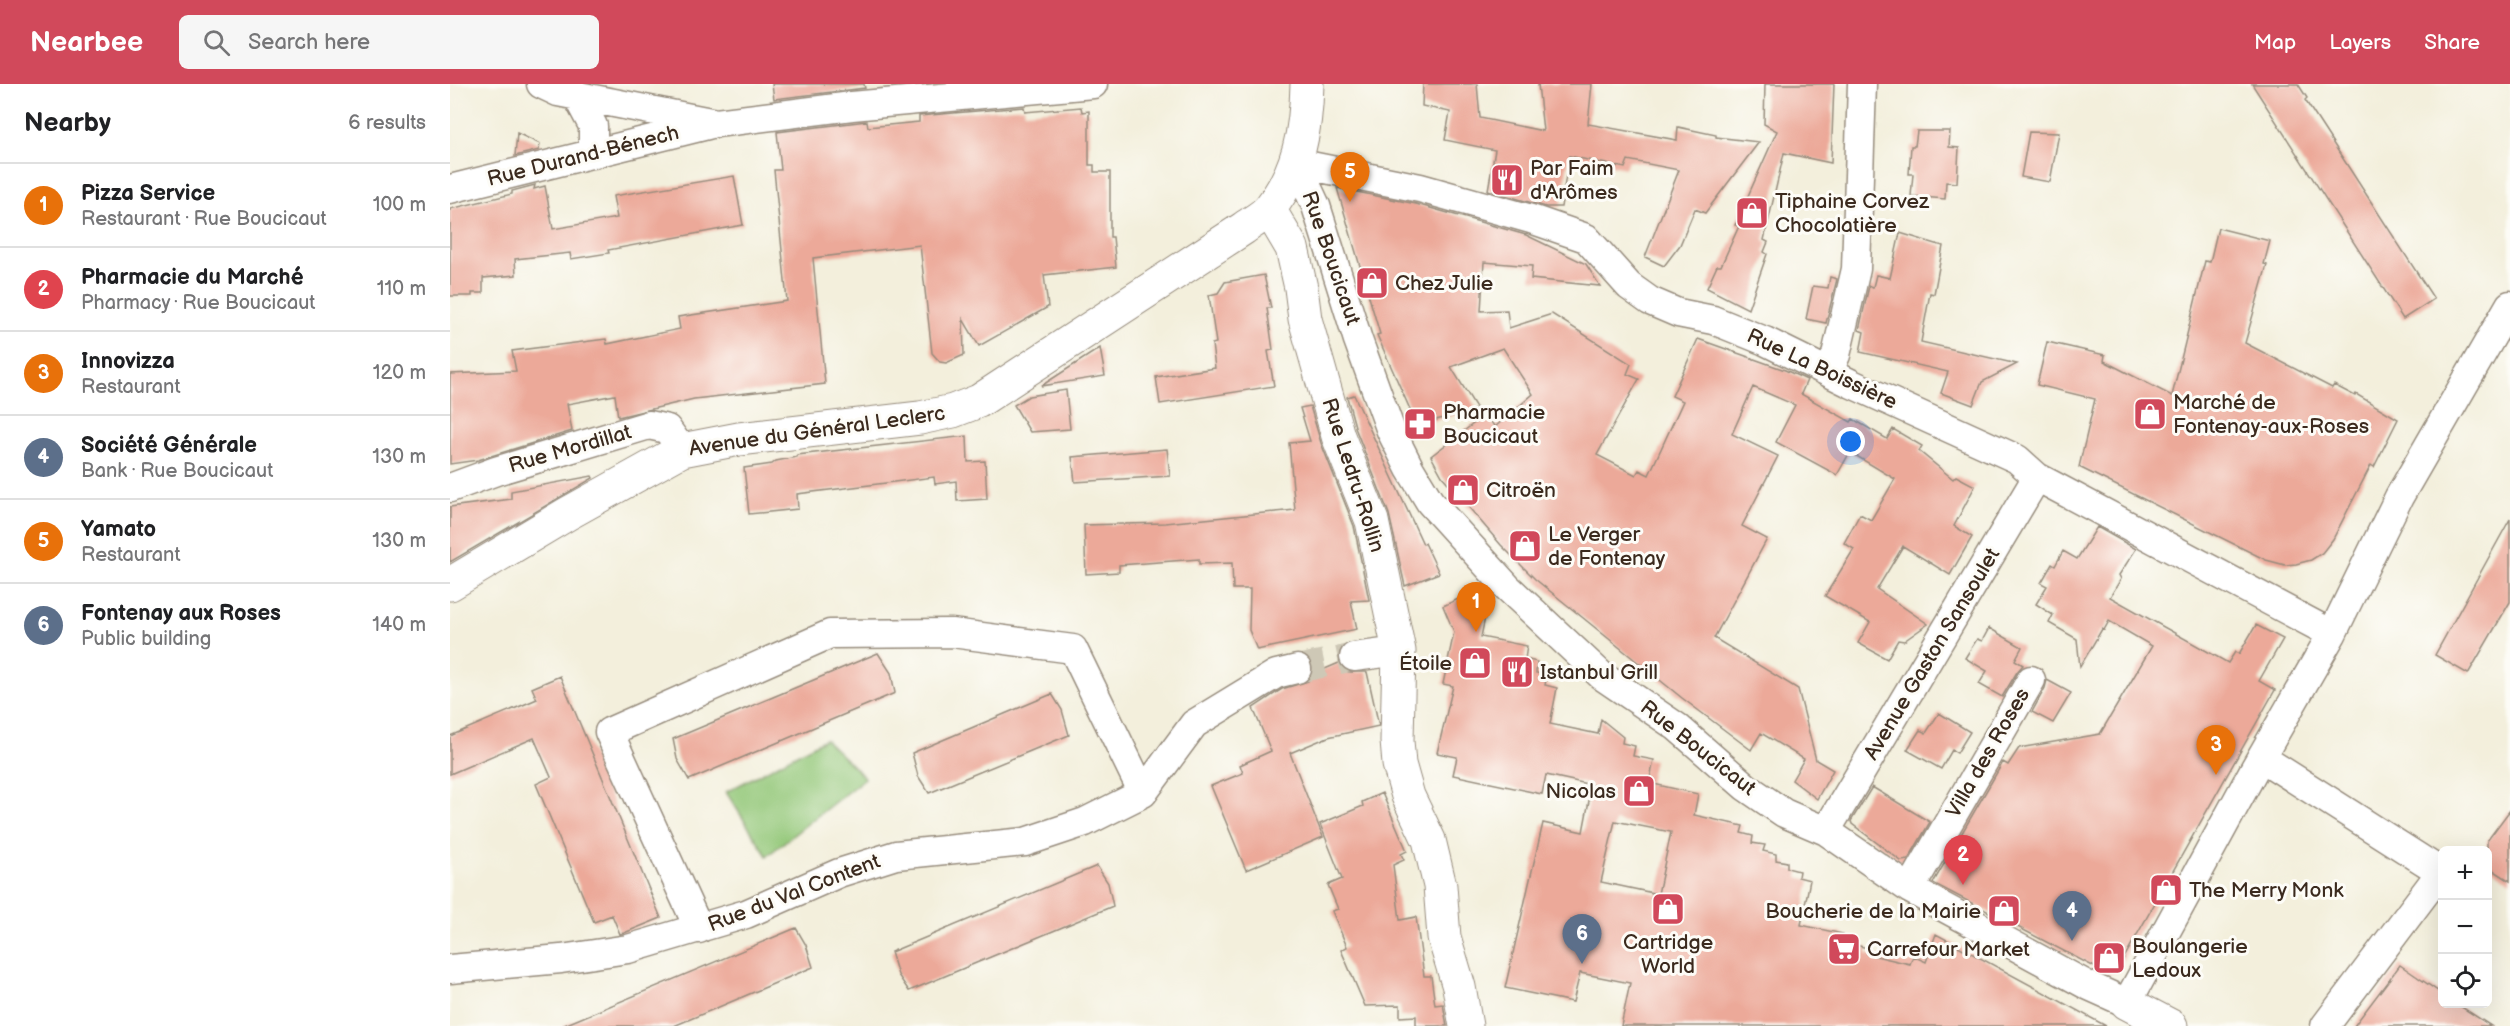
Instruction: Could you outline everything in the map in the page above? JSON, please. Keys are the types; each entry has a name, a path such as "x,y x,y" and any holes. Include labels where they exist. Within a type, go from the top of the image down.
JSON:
{"street":[{"path":"542,84 558,92 716,123 852,106 1093,84"},
{"name":"Rue Boucicaut","path":"1269,209 1296,163 1306,117 1307,84"},
{"path":"1829,371 1836,355 1856,269 1862,84"},
{"path":"577,96 593,126 593,154"},
{"name":"Rue Durand-Bénech","path":"450,189 716,123"},
{"name":"Rue Boucicaut","path":"1296,163 1316,206 1358,340 1391,432 1430,502 1506,587 1602,676 1677,727 1746,787 1784,813 1826,831 1910,889 2087,985 2171,1026"},
{"name":"Rue La Boissière","path":"1296,163 1420,188 1532,219 1586,238 1629,286 1650,301 1678,313 1724,324 1765,341 1852,384 2017,459 2037,477 2332,634"},
{"name":"Avenue du Général Leclerc","path":"450,584 567,514 682,450 739,439 920,418 953,411 979,401 1244,228 1269,209"},
{"name":"Rue Ledru-Rollin","path":"1269,209 1292,248 1302,288 1305,318 1338,436 1372,521 1399,651 1397,741 1399,764 1408,796 1429,840 1440,886 1444,937 1459,987 1466,1026"},
{"path":"2127,1003 2332,634 2399,497 2510,305"},
{"name":"Rue Mordillat","path":"450,488 496,471 649,426 667,429 682,450"},
{"name":"Avenue Gaston Sansoulet","path":"1826,831 2037,477"},
{"path":"699,929 609,732 830,634 952,633 1074,649 1143,793"},
{"path":"1354,657 1399,651"},
{"name":"Rue du Val Content","path":"450,969 561,959 628,949 746,914 839,873 896,855 1025,842 1085,822 1143,793 1194,724 1276,674 1297,669"},
{"name":"Villa des Roses","path":"1910,889 2031,680"},
{"path":"2262,758 2438,869"},
{"path":"2325,1026 2438,877"}],"green space":[{"path":"825,739 865,778 767,856 726,792"}],"building":[{"path":"772,84 864,84 865,88 774,99"},
{"path":"1423,84 1477,84 1480,118 1543,131 1538,84 1592,84 1588,124 1677,140 1678,127 1716,135 1716,137 1759,142 1705,213 1695,209 1680,245 1664,266 1645,257 1679,170 1628,160 1625,168 1569,156 1561,207 1546,207 1488,190 1495,150 1445,140 1450,112 1422,106"},
{"path":"1765,84 1834,84 1831,163 1784,153 1764,240 1768,242 1764,252 1767,254 1748,309 1707,288 1717,266 1721,266 1739,226 1735,225 1777,131 1764,124"},
{"path":"2252,84 2298,84 2307,98 2305,100 2434,299 2403,319"},
{"path":"1024,107 1025,112 1081,107 1082,112 1089,111 1089,165 1094,165 1094,172 1110,172 1110,237 1113,237 1116,267 1044,275 1048,307 979,346 963,319 964,355 946,363 940,362 932,353 920,245 813,258 825,384 694,399 618,417 615,395 567,404 572,431 478,460 450,464 450,374 516,371 512,351 606,339 607,344 680,329 678,317 787,301 774,170 781,170 777,132 867,121 868,127 919,122 919,116"},
{"path":"1917,131 1950,131 1949,147 1959,148 1957,183 1946,182 1945,199 1911,196 1913,174 1909,174 1911,146 1915,146"},
{"path":"2029,132 2059,133 2050,182 2021,177"},
{"path":"517,133 540,144 539,150 515,156"},
{"path":"734,176 743,225 571,259 570,253 515,259 516,275 483,278 483,293 472,293 472,296 450,296 450,209 512,194 512,191 535,185 534,189 545,186 553,229 617,218 613,196"},
{"path":"1337,188 1416,204 1526,235 1586,264 1600,286 1531,279 1532,266 1484,262 1481,311 1507,310 1509,328 1552,314 1631,364 1627,374 1639,379 1597,455 1636,475 1639,470 1649,475 1683,401 1672,396 1698,339 1807,380 1801,394 1851,422 1853,419 1887,439 1893,429 1922,446 1919,451 1953,479 1956,476 1975,486 1954,526 1972,537 1950,575 1903,546 1877,589 1928,624 1904,641 1898,640 1887,659 1858,643 1870,622 1825,596 1854,549 1844,543 1860,514 1871,520 1895,479 1850,452 1837,475 1776,442 1795,405 1753,387 1732,434 1778,456 1742,526 1767,539 1714,638 1798,689 1816,760 1833,770 1817,799 1792,780 1804,759 1761,733 1751,750 1682,698 1535,579 1501,545 1442,476 1431,456 1485,415 1495,427 1533,394 1503,348 1451,367 1477,409 1417,425 1377,335 1380,334"},
{"path":"2218,228 2270,241 2264,264 2267,265 2245,343 2332,388 2334,385 2355,396 2356,394 2398,419 2374,467 2371,465 2333,539 2322,553 2311,560 2296,564 2285,565 2266,560 2079,467 2095,399 2037,385 2047,342 2105,355 2104,361 2172,396 2205,261 2210,262"},
{"path":"1900,233 1943,246 1934,294 1930,293 1921,342 2017,364 1982,382 1973,405 1941,393 1948,372 1860,352 1864,332 1859,330 1869,286 1873,287 1876,275 1890,278"},
{"path":"1264,275 1271,308 1267,308 1273,350 1268,351 1274,386 1160,404 1156,377 1215,368 1212,344 1216,343 1209,295 1218,293 1225,282"},
{"path":"1830,277 1837,279 1826,323 1806,319 1813,286 1828,288"},
{"path":"1100,348 1105,376 1041,386"},
{"path":"1066,390 1070,429 1030,432 1014,405 1029,396"},
{"path":"1354,395 1423,544 1425,543 1439,573 1405,586 1389,514 1356,430 1347,397"},
{"path":"1310,406 1321,443 1354,526 1369,600 1351,601 1357,629 1257,650 1249,630 1250,589 1233,589 1232,563 1199,564 1199,559 1119,565 1119,572 1086,574 1084,525 1165,523 1295,510 1289,443 1310,441 1300,408"},
{"path":"967,436 968,462 985,461 987,499 957,501 956,481 935,484 934,477 797,494 798,509 749,514 744,468 772,464 776,461 797,457 797,455"},
{"path":"1167,449 1170,476 1075,482 1072,457"},
{"path":"592,476 593,478 450,562 450,507 511,499 511,491"},
{"path":"2510,519 2510,602 2468,674 2435,655"},
{"path":"2097,527 2136,549 2119,575 2121,579 2110,597 2228,663 2235,652 2239,654 2256,625 2283,639 2259,681 2275,690 2116,972 2108,974 1933,883 2003,762 2008,765 2019,748 2100,734 2152,646 2109,621 2080,667 2077,639 2049,623 2053,615 2036,604 2047,586 2041,583 2052,564 2055,566 2063,551 2077,559"},
{"path":"1467,595 1474,597 1486,613 1481,637 1527,646 1525,659 1537,662 1536,673 1547,675 1545,685 1557,688 1550,724 1598,734 1601,719 1623,737 1622,743 1635,746 1633,756 1654,760 1649,783 1698,794 1694,815 1743,826 1741,833 1753,836 1752,843 1765,845 1763,851 1776,854 1776,860 1787,862 1787,868 1799,871 1798,877 1810,880 1801,925 1843,934 1843,938 1856,941 1855,945 1868,948 1867,954 1910,964 1913,956 1926,962 1936,934 2106,1026 1621,1026 1630,983 1580,973 1573,1002 1505,988 1543,823 1583,832 1592,785 1546,775 1542,794 1453,775 1457,757 1437,753 1453,686 1443,684 1454,632 1443,606","holes":["1615,821 1671,832 1658,894 1601,882"]},
{"path":"1989,628 2022,647 2015,660 2023,665 2002,697 1979,684 1987,671 1965,658 1977,639 1982,641"},
{"path":"878,653 891,673 895,693 689,780 677,759 673,739"},
{"path":"1339,663 1348,672 1367,672 1379,726 1328,737 1290,753 1323,837 1246,870 1211,786 1243,773 1240,765 1271,751 1253,708 1282,689 1308,681 1313,674"},
{"path":"560,676 661,918 620,934 612,915 594,922 536,784 551,777 534,738 450,774 450,736 537,699 532,688"},
{"path":"2047,680 2071,693 2053,723 2032,712"},
{"path":"1052,694 1062,710 1069,735 929,793 918,776 912,753"},
{"path":"1939,713 1970,732 1957,753 1952,750 1941,769 1907,750 1920,730 1926,733"},
{"path":"1872,787 1930,822 1908,860 1901,861 1852,824 1851,821"},
{"path":"1382,793 1407,851 1401,854 1404,860 1393,865 1400,920 1416,917 1424,976 1431,976 1435,1005 1443,1004 1447,1026 1416,1026 1416,1016 1400,1017 1400,1005 1365,1006 1341,950 1347,947 1332,911 1338,909 1328,885 1342,879 1320,824 1363,806 1362,802"},
{"path":"2510,810 2510,881 2492,869 2492,846 2487,846 2487,841"},
{"path":"1097,866 1108,883 1113,906 909,991 898,975 891,952"},
{"path":"796,928 806,945 813,967 674,1026 562,1026"},
{"path":"2400,965 2438,991 2438,1008 2463,1008 2491,1026 2354,1026"}],"tunnel":[{"path":"1297,669 1354,657"}],"place":[{"name":"Par Faim d'Arômes","path":"1507,180"},
{"name":"Yamato","path":"1350,202"},
{"name":"Tiphaine Corvez Chocolatière","path":"1752,213"},
{"name":"Chez Julie","path":"1372,283"},
{"name":"Marché de Fontenay-aux-Roses","path":"2150,414"},
{"name":"Pharmacie Boucicaut","path":"1420,424"},
{"name":"Citroën","path":"1463,490"},
{"name":"Le Verger de Fontenay","path":"1525,546"},
{"name":"Pizza Service","path":"1476,632"},
{"name":"Étoile","path":"1475,663"},
{"name":"Istanbul Grill","path":"1517,672"},
{"name":"Innovizza","path":"2216,775"},
{"name":"Nicolas","path":"1639,791"},
{"name":"Pharmacie du Marché","path":"1963,885"},
{"name":"The Merry Monk","path":"2166,890"},
{"name":"Cartridge World","path":"1668,909"},
{"name":"Boucherie de la Mairie","path":"2004,911"},
{"name":"Société Générale","path":"2072,941"},
{"name":"Carrefour Market","path":"1844,949"},
{"name":"Boulangerie Ledoux","path":"2109,958"},
{"name":"Fontenay aux Roses","path":"1582,964"}]}
